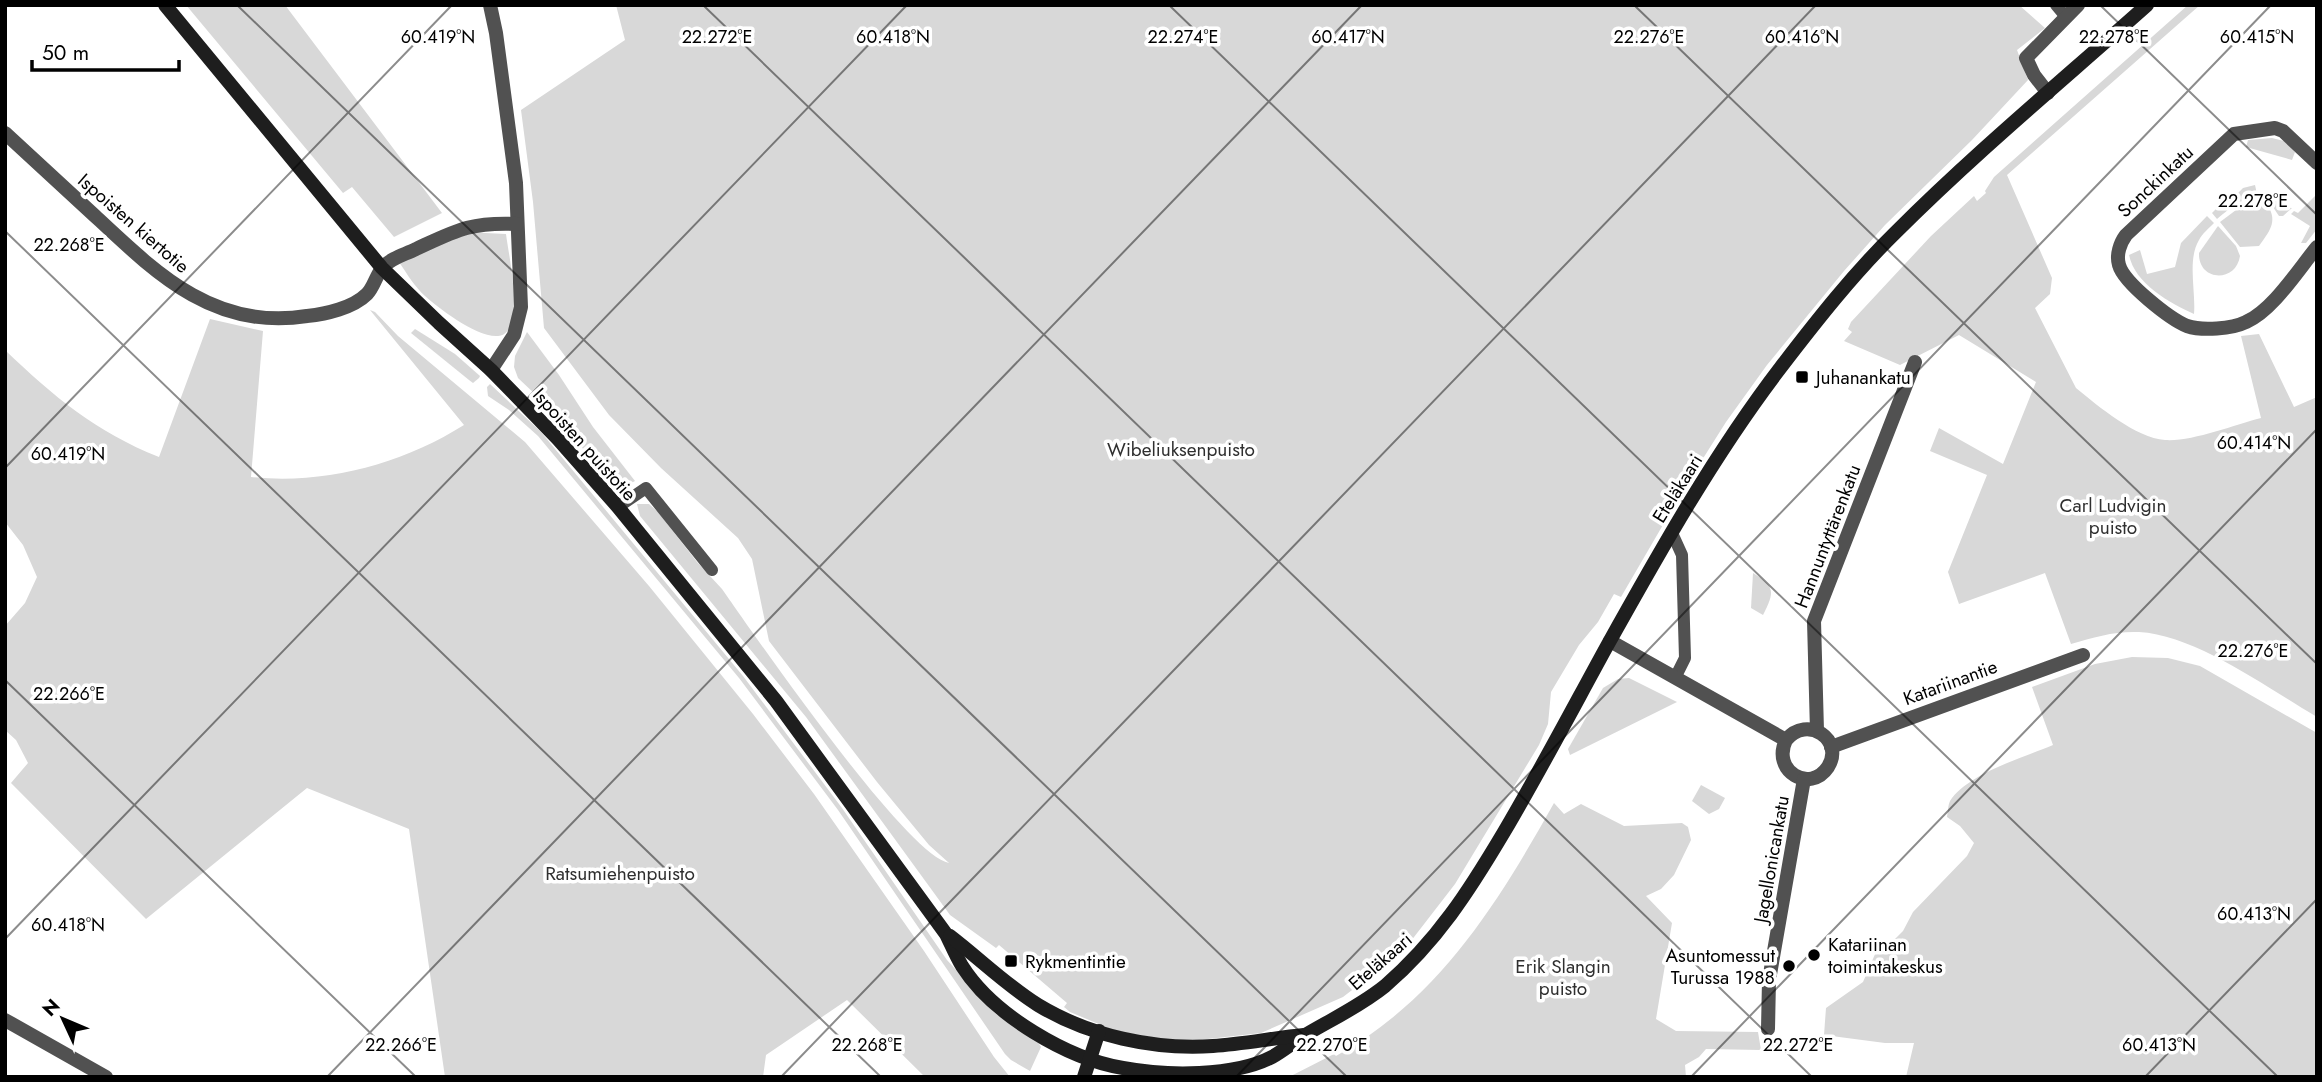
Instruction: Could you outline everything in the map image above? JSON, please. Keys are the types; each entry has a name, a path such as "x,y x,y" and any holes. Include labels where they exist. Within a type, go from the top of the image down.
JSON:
{"main road":[{"name":"Ispoisten puistotie","path":"166,5 382,268 491,370 558,439 618,507 776,701 946,934 962,966 990,998 1046,1039 1088,1060"},
{"name":"Eteläkaari","path":"1088,1060 1156,1072 1216,1071 1271,1057 1355,1008 1382,989 1410,963 1449,920 1475,881 1525,797 1672,533 1751,408 1779,369 1852,280 1930,199 2147,5"},
{"name":"Ispoisten puistotie","path":"946,934 1006,983 1040,1006 1099,1031"},
{"name":"Eteläkaari","path":"1099,1031 1138,1042 1192,1047 1305,1035"},
{"path":"1084,1077 1099,1031"}],"street":[{"path":"490,5 516,183 521,307 514,335 491,370"},
{"path":"2048,93 2034,75 2026,58 2078,5"},
{"name":"Sonckinkatu","path":"2315,158 2283,131 2275,128 2234,134 2126,235 2119,249 2119,266 2133,285 2157,306 2188,326 2200,328 2240,324 2256,316 2317,247"},
{"name":"Ispoisten kiertotie","path":"5,133 164,279 196,298 241,315 285,318 329,312 367,294 382,268 398,255 409,253 460,228 495,223 517,224"},
{"name":"Hannuntyttärenkatu","path":"1818,731 1814,621 1915,362"},
{"path":"1610,641 1786,740"},
{"name":"Katariinantie","path":"1831,747 2083,655"},
{"path":"1803,729 1818,731 1831,747 1830,763 1820,775 1804,779 1791,773 1783,761 1786,740 1803,729"},
{"name":"Jagellonicankatu","path":"1768,1029 1769,980 1804,779"},
{"path":"5,1020 106,1077"}],"lane":[{"path":"2056,5 2066,17"},
{"path":"618,507 646,488 712,570"},
{"path":"1672,533 1682,555 1685,630 1685,658 1675,678"}],"green space":[{"path":"186,5 285,5 442,213 394,237 352,187 343,193"},
{"name":"Wibeliuksenpuisto","path":"616,5 2019,5 2045,28 2017,50 2028,80 1972,140 1885,225 1844,271 1767,365 1726,422 1621,597 1614,594 1598,622 1579,645 1551,692 1548,724 1539,745 1455,884 1404,950 1343,997 1261,1033 1199,1040 1168,1040 1113,1030 1070,1012 1064,1007 1067,1003 999,945 996,948 950,915 806,717 640,516 637,504 649,504 658,512 722,589 797,694 867,785 928,851 949,863 929,845 877,782 769,641 752,559 738,538 661,468 609,415 544,328 533,202 521,110 625,40"},
{"name":"Carl Ludvigin puisto","path":"2188,5 2200,5 2007,175 2052,278 2050,294 2035,308 2076,388 2106,412 2142,434 2165,440 2200,436 2261,418 2241,336 2259,334 2294,407 2317,397 2317,717 2231,665 2184,642 2161,635 2121,632 2071,644 2045,573 1959,604 1948,572 1987,475 1930,451 1939,428 2003,464 2036,382 1959,335 1900,365 1844,341 1852,332 1848,329 1851,322 1931,236 1974,196 1977,201 1986,193 1994,177"},
{"path":"2272,138 2284,141 2295,152 2292,160 2246,147 2248,140"},
{"path":"2255,185 2257,194 2267,191 2284,207 2292,208 2279,216 2269,202 2256,197 2242,201 2217,219 2212,213 2229,196 2232,199 2243,188"},
{"path":"2317,194 2317,229 2306,243 2301,243 2310,226 2291,214 2294,211 2298,213"},
{"path":"2252,202 2268,206 2272,217 2271,227 2259,246 2240,247 2220,222 2240,207"},
{"path":"2207,216 2214,223 2200,238 2193,257 2194,314 2164,298 2146,284 2138,275 2129,255 2140,250 2147,274 2175,267 2181,243"},
{"path":"2218,226 2236,246 2240,256 2232,271 2218,276 2204,270 2199,253"},
{"path":"465,232 506,234 514,310 508,330 501,335 491,336 479,332 442,309 418,289 399,262"},
{"name":"Ratsumiehenpuisto","path":"370,310 525,442 649,586 814,794 1010,1077 925,1077 847,1000 766,1055 763,1077 445,1077 409,829 307,788 146,919 11,783 28,763 16,740 5,730 5,626 25,603 37,577 23,545 5,522 5,350 77,412 115,436 159,457 210,319 263,331 251,477 306,478 362,469 389,461 440,439 464,425"},
{"path":"415,329 455,354 480,376 479,378 473,383 469,380 411,333"},
{"path":"527,332 593,427 635,481 621,488 612,482 518,378 514,367 515,356"},
{"path":"490,384 541,432 743,676 842,808 947,960 996,1014 1038,1042 1041,1047 1030,1071 1005,1054 838,810 739,678 538,436 509,410 488,396 487,387"},
{"path":"1753,573 1766,582 1771,590 1763,615 1751,608"},
{"path":"2132,657 2168,658 2200,666 2317,733 2317,1077 1906,1077 1914,1043 1885,1043 1824,1035 1826,1008 1863,982 1879,945 1895,939 1903,931 1913,912 1967,856 1974,843 1960,826 1947,817 1950,801 1958,791 1982,775 2053,745 2032,687 2095,664"},
{"path":"1629,678 1677,702 1570,755 1568,749 1603,688 1618,679"},
{"path":"1701,785 1725,798 1719,809 1709,814 1692,801"},
{"name":"Erik Slangin puisto","path":"1554,803 1564,814 1581,804 1624,826 1682,823 1688,827 1691,840 1674,875 1661,889 1646,896 1672,923 1656,1019 1676,1031 1758,1032 1761,1050 1706,1049 1699,1057 1685,1065 1686,1077 1289,1077 1334,1054 1336,1056 1373,1033 1435,977 1463,946 1488,912"}],"place":[{"name":"Juhanankatu","path":"1802,377"},
{"name":"Katariinan toimintakeskus","path":"1814,955"},
{"name":"Rykmentintie","path":"1011,961"},
{"name":"Asuntomessut Turussa 1988","path":"1789,966"}]}
